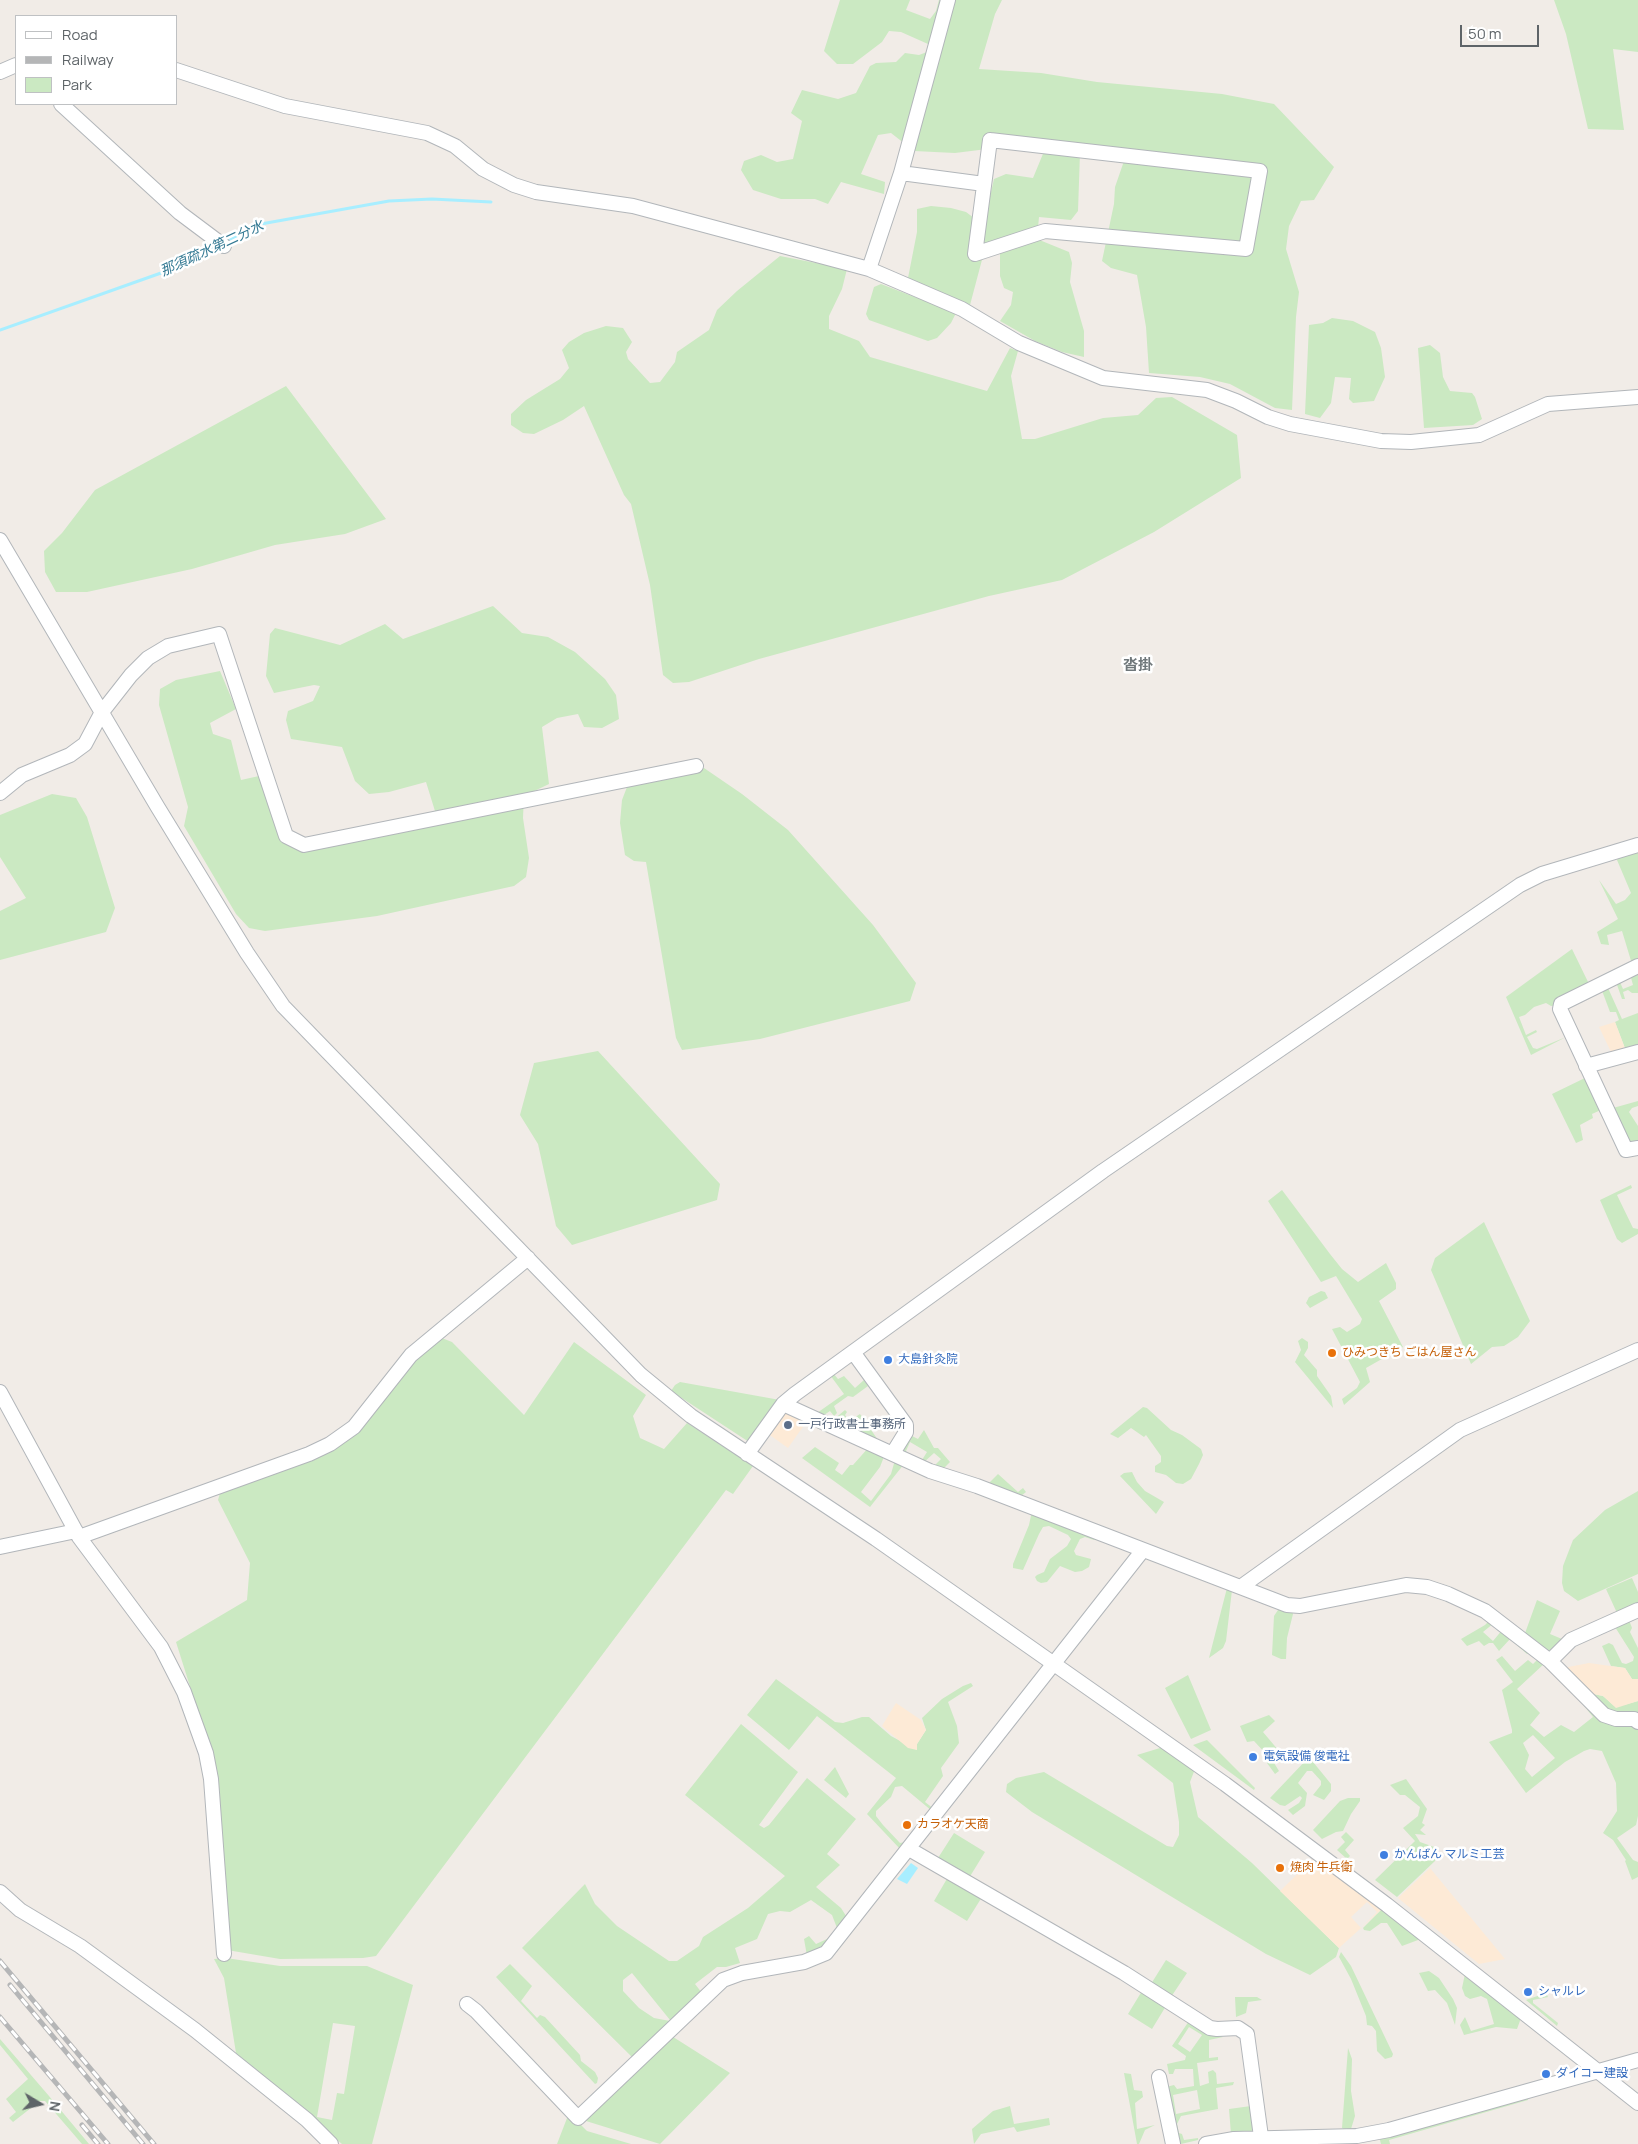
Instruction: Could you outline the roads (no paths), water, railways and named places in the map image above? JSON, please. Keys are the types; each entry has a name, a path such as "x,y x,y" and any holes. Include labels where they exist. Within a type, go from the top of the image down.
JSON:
{"street":[{"path":"869,269 901,172 948,0"},
{"path":"0,72 15,65"},
{"path":"178,71 285,106 427,133 455,146 483,169 514,185 536,192 633,206 869,269 962,309 1019,343 1103,378 1207,390 1236,401 1268,417 1290,424 1381,442 1411,442 1479,435 1548,404 1638,397"},
{"path":"62,105 180,213 224,246"},
{"path":"990,140 1260,170 1246,249 1045,231 975,254 984,184 990,140"},
{"path":"901,172 984,184"},
{"path":"0,540 162,814 283,1006 660,1392 747,1454 876,1539 1225,1784 1387,1905 1638,2104"},
{"path":"0,793 22,775 70,755 85,744 102,712 131,675 148,658 168,646 219,634 286,836 304,845 696,766"},
{"path":"747,1454 783,1404 853,1352 1103,1171 1520,885 1542,874 1638,845"},
{"path":"1638,966 1561,1004 1560,1009 1626,1150 1638,1148"},
{"path":"1586,1066 1638,1052"},
{"path":"0,1547 77,1534 308,1454 330,1444 354,1427 411,1355 528,1258"},
{"path":"1242,1586 1460,1430 1638,1350"},
{"path":"853,1352 906,1425 906,1432 893,1453"},
{"path":"0,1392 77,1534 162,1647 184,1692 203,1744 211,1780 224,1954"},
{"path":"783,1404 930,1471 970,1483 1242,1586 1287,1605 1300,1606 1406,1585 1427,1587 1485,1611 1550,1661 1604,1716 1616,1719 1634,1719 1638,1722"},
{"path":"467,2004 476,2011 578,2118 723,1980 742,1973 804,1962 826,1953 1143,1550"},
{"path":"1550,1661 1571,1640 1638,1610"},
{"path":"909,1849 1124,1973 1210,2028 1217,2030 1238,2028 1247,2034 1261,2141"},
{"path":"0,1892 20,1910 80,1946 195,2030 307,2120 331,2144"},
{"path":"1206,2144 1341,2140 1389,2130 1638,2060"},
{"path":"1159,2077 1173,2144"}],"water":[{"path":"911,1863 918,1868 907,1884 897,1879"}],"waterway":[{"name":"那須疏水第二分水","path":"225,242 261,224 389,201 432,199 491,202"},
{"name":"那須疏水第二分水","path":"0,330 161,273 217,246"}],"railway":[{"path":"0,1961 154,2144"},
{"path":"10,1985 143,2144"},
{"path":"0,2017 108,2144"},
{"path":"82,2125 98,2144"}],"place":[{"name":"ひみつきち ごはん屋さん","path":"1332,1353"},
{"name":"大島針灸院","path":"888,1360"},
{"name":"一戸行政書士事務所","path":"788,1425"},
{"name":"電気設備 俊電社","path":"1253,1757"},
{"name":"カラオケ天商","path":"907,1825"},
{"name":"かんばん マルミ工芸","path":"1384,1855"},
{"name":"焼肉 牛兵衛","path":"1280,1868"},
{"name":"シャルレ","path":"1528,1992"},
{"name":"ダイコー建設","path":"1546,2074"}],"district":[{"name":"沓掛","path":"1138,666"}]}
